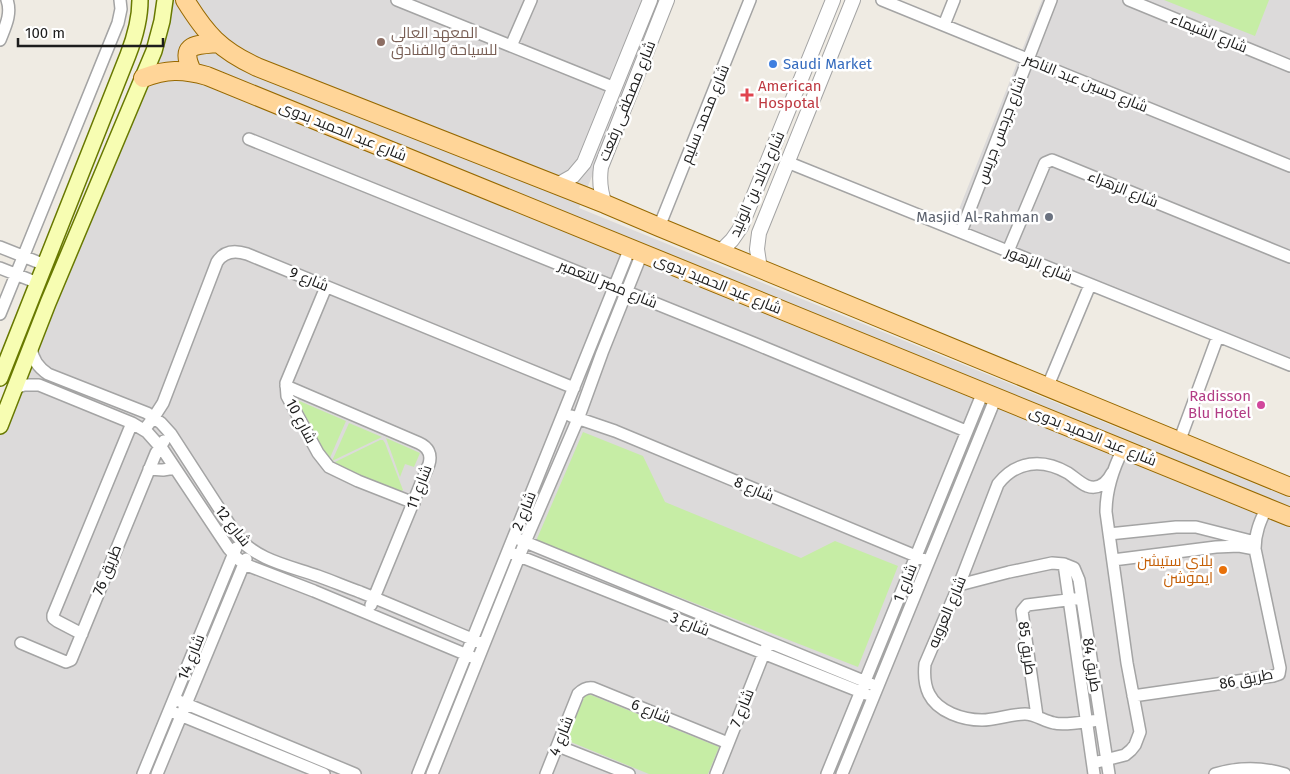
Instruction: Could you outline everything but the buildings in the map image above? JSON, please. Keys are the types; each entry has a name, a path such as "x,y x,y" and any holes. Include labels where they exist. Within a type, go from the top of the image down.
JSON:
{"main road":[{"path":"0,378 128,56 140,14 140,0"},
{"path":"0,426 159,36 165,0"},
{"name":"شارع عبد الحميد بدوى","path":"185,0 199,22 217,43 235,56 257,67 605,204 1290,488"},
{"path":"192,71 187,61 189,51 198,45 217,43"},
{"name":"شارع عبد الحميد بدوى","path":"142,78 171,70 192,71 207,76 1290,517"}],"street":[{"path":"0,40 9,15 7,0"},
{"path":"0,314 118,23 121,9 120,0"},
{"path":"397,0 615,88"},
{"path":"511,46 531,0"},
{"name":"شارع مصطفى رفعت","path":"557,185 573,176 584,162 650,0"},
{"name":"شارع مصطفى رفعت","path":"605,204 600,184 601,167 667,0"},
{"name":"شارع محمد سليم","path":"659,227 750,0"},
{"name":"شارع خالد بن الوليد","path":"720,252 737,234 744,219 833,0"},
{"name":"شارع خالد بن الوليد","path":"760,269 757,258 758,240 763,223 853,0"},
{"name":"شارع حسين عبد الناصر","path":"882,0 1290,166"},
{"path":"944,25 954,0"},
{"name":"شارع جرجس جريس","path":"961,232 1051,0"},
{"name":"شارع الشيماء","path":"1129,0 1290,66"},
{"name":"شارع مصر للتعمير","path":"249,139 966,431"},
{"name":"شارع الزهراء","path":"1008,252 1045,163 1052,160 1290,257"},
{"path":"584,162 586,166 593,170 601,167"},
{"name":"شارع الزهور","path":"787,162 1290,365"},
{"path":"737,234 758,240"},
{"path":"0,247 45,265"},
{"name":"شارع 2","path":"418,774 614,287 636,250"},
{"name":"شارع 2","path":"432,774 525,542 578,419 627,292 636,250"},
{"name":"شارع 9","path":"144,430 163,403 219,258 230,252 243,253 574,388"},
{"path":"0,268 38,283"},
{"path":"1047,388 1090,284"},
{"name":"شارع 10","path":"326,287 286,383 289,398 318,453 329,468 414,503"},
{"path":"1179,442 1218,336"},
{"name":"شارع 12","path":"31,348 36,363 48,374 147,414 161,423 171,434 240,540 250,549 261,556 319,576 484,644"},
{"name":"شارع 12","path":"15,388 24,385 39,385 132,422 144,430 160,446 233,554 244,564 314,591 478,660"},
{"name":"شارع 11","path":"286,386 412,440 426,447 429,452 430,460 414,503 368,614"},
{"name":"شارع 1","path":"828,770 966,431 989,394"},
{"name":"شارع 1","path":"845,773 875,692 929,561 989,394"},
{"name":"شارع 8","path":"564,413 615,431 929,561"},
{"path":"82,634 56,621 53,618 53,614 132,422"},
{"name":"طريق 76","path":"21,643 68,662 71,659 149,469 160,446 171,434"},
{"path":"1093,769 1106,760 1125,755 1131,750 1140,732 1127,663 1106,512 1109,485 1123,449"},
{"name":"شارع العروبه","path":"1100,720 1059,724 1048,722 1037,716 1024,714 983,720 963,718 944,710 935,703 925,684 924,674 925,664 959,585 998,484 1004,477 1011,471 1028,464 1047,465 1065,472 1088,486 1095,487 1103,485 1112,474"},
{"path":"149,469 163,470 175,468"},
{"name":"طريق 86","path":"1133,696 1279,674 1280,668 1255,545 1258,526 1267,507"},
{"path":"1109,534 1176,527 1196,527 1255,545"},
{"name":"شارع 3","path":"513,537 769,642 875,692"},
{"name":"شارع 14","path":"143,774 240,540"},
{"path":"1113,560 1221,546 1255,545"},
{"name":"شارع 14","path":"157,774 250,549"},
{"name":"شارع 3","path":"508,551 764,654 862,686"},
{"path":"959,585 1040,565 1064,564"},
{"name":"طريق 84","path":"1093,769 1064,564 1074,568 1078,580 1109,774"},
{"name":"طريق 85","path":"1037,716 1022,611 1027,605 1081,598"},
{"name":"شارع 7","path":"716,774 769,642"},
{"name":"شارع 6","path":"577,698 581,691 589,687 594,688 728,742"},
{"name":"شارع 4","path":"546,774 577,698"},
{"path":"174,699 356,774"},
{"path":"169,711 324,774"},
{"path":"558,746 629,774"},
{"path":"1215,774 1258,768 1285,774"},
{"path":"828,770 845,773"}],"shaded area":[{"path":"172,0 664,0 579,208 1290,498 1290,774 0,774 0,417 169,22 172,12"},
{"path":"1042,0 1290,0 1290,368 950,232"}],"green space":[{"path":"1164,0 1269,0 1255,36"},
{"path":"297,400 346,421 329,460"},
{"path":"349,423 382,437 332,461"},
{"path":"583,432 643,456 665,502 801,558 835,541 898,566 858,667 536,541"},
{"path":"386,438 420,453 414,467 405,464 400,477"},
{"path":"383,440 385,443 403,490 401,492 343,468 335,462"},
{"path":"586,693 719,747 708,774 649,774 566,740"}],"place":[{"name":"المعهد العالى للسياحة والفنادق","path":"381,42"},
{"name":"Saudi Market","path":"773,64"},
{"name":"American Hospotal","path":"747,95"},
{"name":"Masjid Al-Rahman","path":"1049,217"},
{"name":"Radisson Blu Hotel","path":"1261,405"},
{"name":"بلاي ستيشن ايموشن","path":"1223,570"}]}
